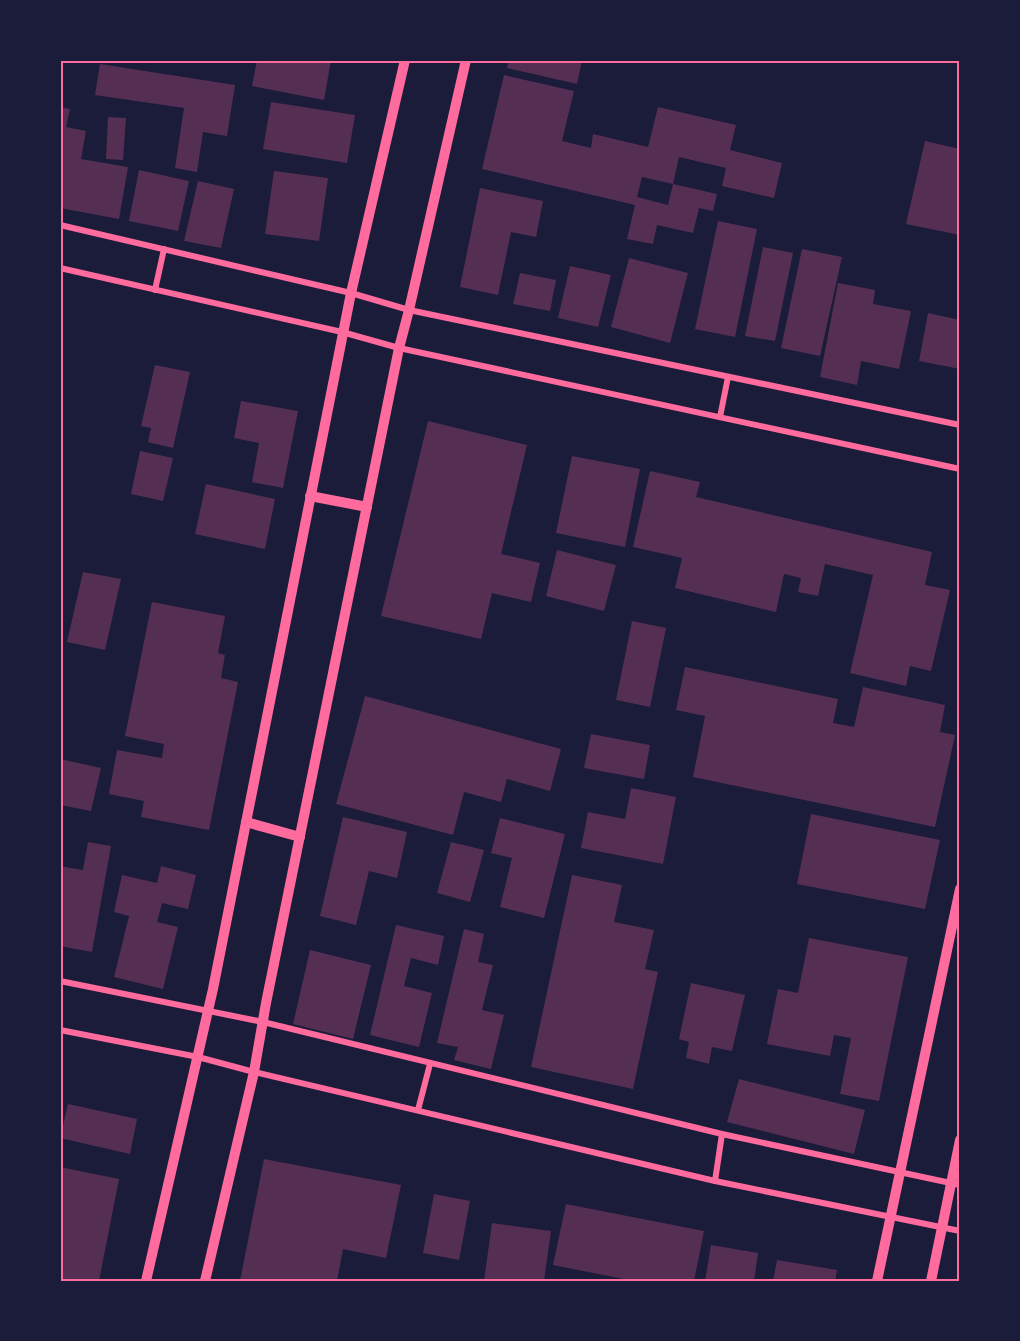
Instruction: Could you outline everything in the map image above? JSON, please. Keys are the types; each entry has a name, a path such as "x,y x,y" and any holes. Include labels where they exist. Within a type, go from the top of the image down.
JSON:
{"street":[{"path":"146,1281 208,1012 342,332 405,60"},
{"path":"205,1281 254,1072 399,348 466,60"},
{"path":"60,225 351,293 409,310 960,425"},
{"path":"155,290 164,249"},
{"path":"60,268 342,332 399,348 960,469"},
{"path":"720,417 728,377"},
{"path":"310,496 367,507"},
{"path":"246,822 300,837"},
{"path":"877,1281 960,889"},
{"path":"60,981 263,1022 722,1134 955,1184"},
{"path":"60,1030 198,1057 715,1181 960,1231"},
{"path":"418,1110 430,1064"},
{"path":"715,1181 722,1134"},
{"path":"931,1281 955,1184 960,1140"}],"building":[{"path":"257,60 331,60 324,100 252,86"},
{"path":"509,60 582,60 577,84 507,68"},
{"path":"100,64 235,85 227,136 203,132 197,172 175,168 184,108 95,95"},
{"path":"504,75 574,91 562,141 591,148 593,134 648,147 658,107 736,125 730,150 782,163 774,198 722,186 726,168 679,157 673,184 717,194 713,211 699,208 693,233 657,225 653,244 627,239 635,205 482,169","holes":["642,177 673,184 668,205 637,197"]},
{"path":"271,102 355,115 347,163 263,149"},
{"path":"60,107 70,109 66,127 86,131 81,159 128,167 119,219 60,208"},
{"path":"108,117 126,118 123,160 106,159"},
{"path":"925,141 960,149 960,235 906,224"},
{"path":"139,170 189,181 178,231 129,221"},
{"path":"274,171 328,178 319,241 265,234"},
{"path":"198,181 234,189 221,248 184,241"},
{"path":"480,188 543,201 536,237 511,232 498,295 460,287"},
{"path":"718,221 757,229 735,337 695,329"},
{"path":"763,247 793,253 775,341 745,336"},
{"path":"802,249 842,257 820,356 781,348"},
{"path":"629,258 688,273 670,343 611,327"},
{"path":"570,266 611,275 598,327 558,318"},
{"path":"520,273 556,280 550,311 513,304"},
{"path":"838,283 875,290 873,304 911,311 899,369 861,361 857,385 820,377"},
{"path":"928,313 960,320 960,369 919,361"},
{"path":"155,365 190,372 173,448 148,442 151,428 141,426"},
{"path":"241,401 298,411 283,488 252,482 259,443 234,438"},
{"path":"428,421 527,445 501,554 540,563 531,602 492,593 481,639 381,616"},
{"path":"140,451 173,458 163,501 131,494"},
{"path":"572,456 640,469 625,547 556,533"},
{"path":"650,471 700,482 696,497 932,552 925,585 950,590 931,671 910,666 906,686 850,673 873,575 825,564 818,596 798,592 801,578 784,574 776,612 675,588 682,558 633,547"},
{"path":"206,484 275,499 265,549 195,534"},
{"path":"557,550 616,565 604,611 546,596"},
{"path":"83,572 121,579 105,650 67,642"},
{"path":"152,602 225,616 218,653 225,655 221,678 238,682 209,830 141,817 144,801 109,794 117,750 162,758 164,744 125,736"},
{"path":"632,621 666,628 650,707 616,700"},
{"path":"685,667 838,699 833,723 854,727 863,687 945,705 940,732 955,735 935,827 693,777 705,716 676,710"},
{"path":"365,696 561,749 550,791 507,779 501,802 464,792 453,835 336,804"},
{"path":"591,734 650,745 644,779 584,768"},
{"path":"60,759 101,768 91,811 60,805"},
{"path":"631,788 676,797 663,864 581,848 588,812 625,819"},
{"path":"811,814 940,840 925,909 797,884"},
{"path":"343,817 407,832 397,878 369,871 356,925 320,916"},
{"path":"500,818 565,834 544,918 500,907 512,858 491,853"},
{"path":"88,842 111,846 92,952 60,946 60,866 83,870"},
{"path":"451,842 484,850 470,902 437,893"},
{"path":"161,866 196,875 188,909 162,903 157,922 178,927 163,989 114,977 129,916 114,912 122,875 157,883"},
{"path":"572,875 622,885 614,922 654,930 645,969 658,972 633,1089 531,1067"},
{"path":"396,925 444,936 438,965 411,958 404,986 432,993 419,1047 370,1035"},
{"path":"464,929 484,934 478,962 493,965 482,1010 504,1015 491,1069 454,1060 458,1047 437,1043"},
{"path":"809,938 908,957 879,1101 840,1094 851,1038 834,1035 830,1056 767,1044 778,989 798,993"},
{"path":"310,950 371,965 353,1039 293,1024"},
{"path":"691,983 745,995 732,1051 712,1047 709,1064 686,1058 689,1042 679,1039"},
{"path":"739,1079 865,1110 854,1154 727,1122"},
{"path":"68,1104 137,1119 130,1154 60,1138"},
{"path":"264,1159 401,1185 386,1258 343,1249 337,1281 240,1281"},
{"path":"60,1167 119,1179 99,1281 60,1281"},
{"path":"434,1194 470,1201 459,1260 423,1253"},
{"path":"566,1204 704,1231 694,1281 634,1281 553,1265"},
{"path":"492,1223 551,1231 544,1281 484,1281"},
{"path":"711,1245 758,1253 754,1281 705,1281"},
{"path":"777,1260 837,1270 835,1281 773,1281"}]}
